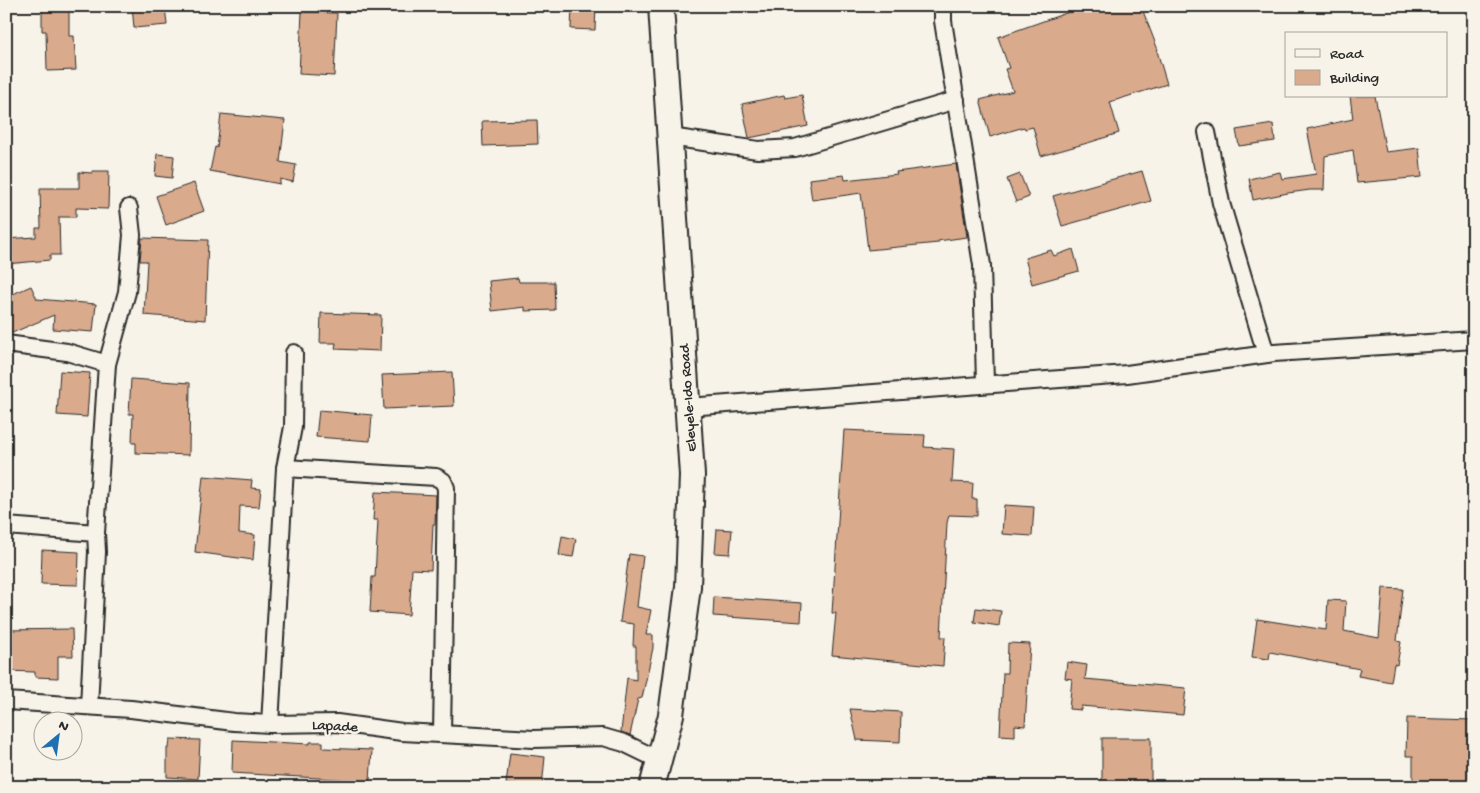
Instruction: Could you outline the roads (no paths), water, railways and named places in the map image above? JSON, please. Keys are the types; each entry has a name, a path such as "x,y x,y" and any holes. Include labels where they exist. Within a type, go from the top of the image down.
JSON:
{"main road":[{"name":"Eleyele-Ido Road","path":"652,787 671,714 688,587 692,475 661,6"}],"street":[{"path":"943,6 942,21 982,265 986,384"},
{"path":"670,138 758,150 795,148 956,100"},
{"path":"1207,132 1221,203 1266,354"},
{"path":"89,706 97,552 96,533 107,364 127,292 132,235 129,208"},
{"path":"688,407 1127,374 1266,354 1474,340"},
{"path":"6,344 66,352 107,364"},
{"path":"270,724 284,468 293,427 294,353"},
{"path":"284,468 436,477 443,481 446,488 442,734"},
{"path":"6,526 96,533"},
{"name":"Lapade","path":"6,701 89,706 270,724 337,723 402,732 534,739 603,737 624,743 659,760"}]}
